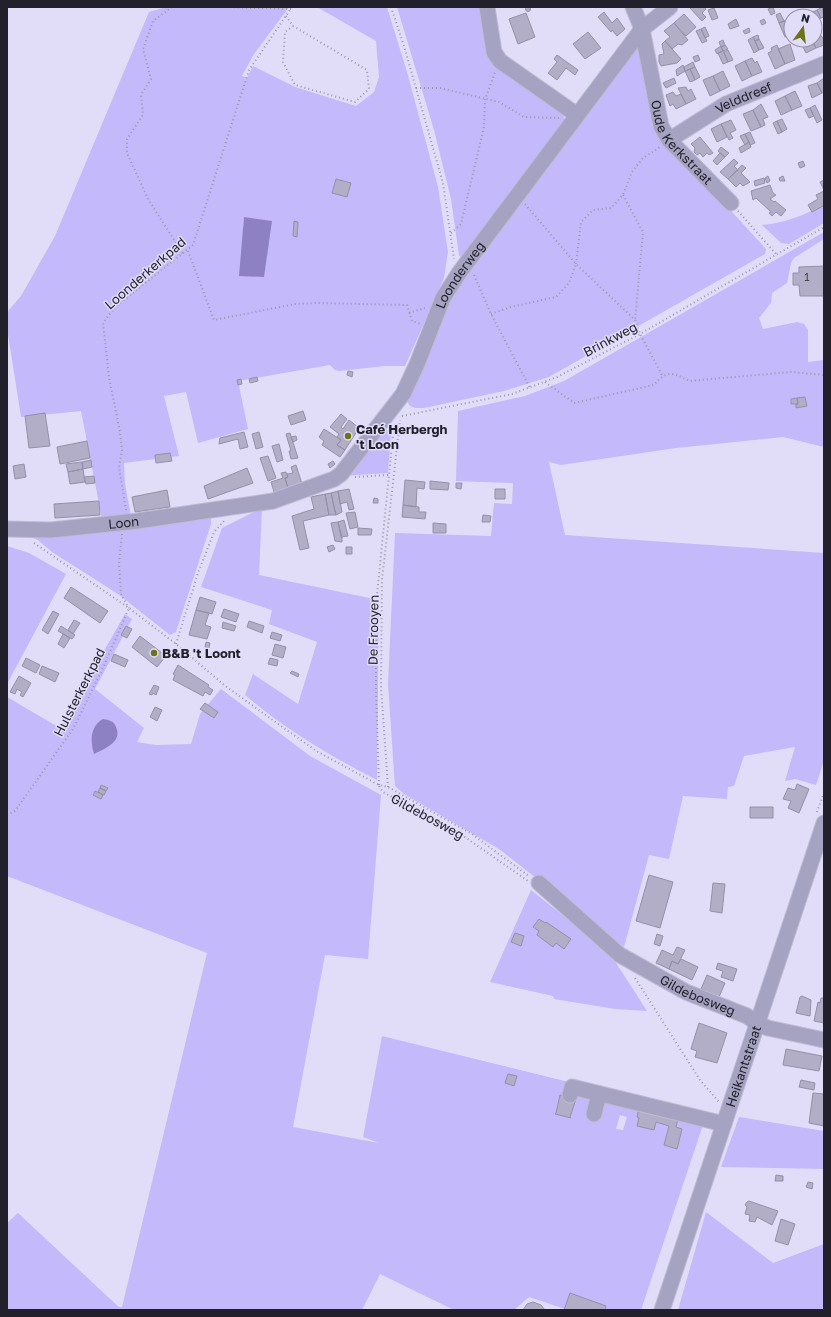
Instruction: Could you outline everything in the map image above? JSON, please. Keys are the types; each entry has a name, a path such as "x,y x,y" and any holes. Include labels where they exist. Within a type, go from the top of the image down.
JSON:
{"street":[{"path":"487,7 494,52 500,60 576,117"},
{"name":"Oude Kerkstraat","path":"633,7 642,29 661,126 668,140 731,203"},
{"name":"Loonderweg","path":"239,505 273,501 334,479 341,474 403,394 443,298 463,267 518,196 642,29 670,7"},
{"name":"Velddreef","path":"668,140 726,104 824,64"},
{"name":"Loon","path":"9,529 51,530 128,521 239,505"},
{"name":"Heikantstraat","path":"662,1310 724,1124 725,1105 758,1024 824,823"},
{"name":"Gildebosweg","path":"539,883 620,956 686,992 747,1016 758,1024 768,1028 824,1040"},
{"path":"570,1095 572,1087 724,1124"},
{"path":"594,1114 599,1094"}],"path":[{"path":"172,7 153,21 143,49 151,79 141,95 143,115 127,139 127,153 148,198 183,254"},
{"path":"226,7 291,8"},
{"path":"391,7 443,183 451,232 454,264 463,267 491,314 530,388"},
{"name":"Loonderkerkpad","path":"128,521 119,467 122,450 120,432 110,378 103,323 114,308 193,245 249,70 291,8"},
{"path":"286,16 293,26 367,70 369,89 355,102 295,85 283,62 286,32 293,26"},
{"path":"451,232 461,224 484,127 485,100 500,60"},
{"path":"416,88 440,88 485,100 499,102 524,117 576,117"},
{"path":"491,314 511,307 556,297 569,282 576,264 581,222 593,210 611,208 623,195 632,172 643,158 656,151 668,140"},
{"path":"623,195 643,232 635,320 640,334 662,375"},
{"path":"518,196 576,264 635,320"},
{"path":"731,203 776,254"},
{"name":"Brinkweg","path":"400,416 452,407 530,388 546,382 640,334 824,227"},
{"path":"188,250 214,320 295,304 407,305 412,321 432,327"},
{"path":"546,382 574,403 654,385 662,375 675,373 689,380 791,372 824,375"},
{"name":"De Frooyen","path":"388,787 381,687 382,580 403,394"},
{"name":"De Frooyen","path":"379,785 376,687 376,605 379,557 389,475 392,431 381,422"},
{"path":"334,479 393,474"},
{"path":"176,644 198,573 214,532 239,505"},
{"path":"128,521 123,528 119,563 121,595 129,608"},
{"path":"9,529 28,538 129,608 176,644 224,685 318,752 379,785"},
{"name":"Hulsterkerkpad","path":"7,816 15,811 73,729 102,670 129,608"},
{"name":"Gildebosweg","path":"379,785 388,787 472,834 539,883"},
{"name":"Gildebosweg","path":"379,785 383,792 462,835 524,880 539,883"},
{"name":"Gildebosweg","path":"633,975 700,1080 725,1105"}],"shaded area":[{"path":"166,7 289,7 254,54 242,76 247,78 253,66 295,87 356,106 374,92 379,77 376,41 317,7 387,7 407,72 438,187 448,252 444,278 405,366 385,366 339,371 335,370 330,365 238,381 248,429 198,443 186,392 164,396 179,456 124,463 125,484 131,516 102,519 81,411 21,417 7,328 7,312 21,296 55,236 149,12","holes":["244,217 272,222 243,228"]},
{"path":"397,7 481,7 485,36 563,114 565,124 461,258 459,255 451,199 434,130"},
{"path":"637,43 656,129 766,249 765,254 549,377 504,391 424,408 415,408 410,406 407,401 446,307 463,278"},
{"path":"824,205 824,223 789,244 781,243 762,225 794,218"},
{"path":"244,217 272,221 264,277 239,276"},
{"path":"824,232 824,239 794,258 791,263 787,283 772,293 771,303 759,318 763,329 797,322 804,324 808,330 808,362 824,360 824,447 783,437 676,448 561,465 549,462 565,535 824,553 824,760 816,785 795,779 785,781 795,747 744,756 734,786 728,787 727,799 683,796 669,859 649,855 624,947 499,849 404,794 395,786 388,684 395,533 491,536 494,503 512,504 513,483 456,481 458,411 525,396 564,381"},
{"path":"383,428 391,432 388,473 342,476"},
{"path":"262,508 259,575 379,600 377,780 292,731 245,695 253,674 298,704 317,642 269,624 272,610 201,587 222,528"},
{"path":"211,517 211,524 176,632 170,635 118,594 52,552 38,540 26,535"},
{"path":"7,546 29,553 66,574 7,684"},
{"path":"125,614 132,619 95,689 144,728 137,742 156,745 191,744 200,714 221,689 310,756 381,795 368,959 325,955 293,1127 379,1143 363,1137 382,1036 706,1116 641,1310 568,1310 529,1297 514,1310 454,1310 380,1274 362,1310 7,1310 7,1223 18,1213 119,1307 122,1307 207,953 7,876 7,697 60,728","holes":["103,720 113,723 117,730 117,737 92,746 92,734 94,728","620,1115 627,1117 623,1130 616,1129"]},
{"path":"103,719 114,723 117,737 115,741 103,750 94,754 92,744 93,730"},
{"path":"531,890 609,952 647,1011 615,1009 554,999 553,996 490,982"},
{"path":"739,1117 824,1131 824,1169 721,1167"},
{"path":"706,1212 773,1263 824,1244 824,1310 678,1310"}],"building":[{"path":"526,7 530,7 530,11 526,11"},
{"path":"704,7 706,9 702,13 706,17 702,21 690,8"},
{"path":"773,7 775,13 771,15 768,9"},
{"path":"714,8 718,18 712,20 708,10"},
{"path":"604,12 612,23 617,18 625,29 617,36 612,30 611,32 598,17"},
{"path":"526,13 535,37 518,44 509,19"},
{"path":"780,13 783,21 779,23 776,15"},
{"path":"684,14 696,27 686,36 674,23"},
{"path":"736,19 739,26 730,29 728,24"},
{"path":"764,19 766,23 762,25 760,21"},
{"path":"783,21 783,32 779,23"},
{"path":"674,23 688,40 682,45 678,44 672,49 665,41 670,37 664,31"},
{"path":"705,27 709,36 705,38 701,29"},
{"path":"749,28 750,32 745,34 743,31"},
{"path":"701,29 707,41 702,43 696,31"},
{"path":"588,32 601,48 585,59 573,44"},
{"path":"758,35 759,39 755,41 753,37"},
{"path":"753,37 759,50 754,53 748,40"},
{"path":"759,39 764,48 759,50 755,41"},
{"path":"723,40 725,45 721,47 719,42"},
{"path":"665,41 681,59 677,63 661,66 659,62 659,55 664,54 662,44"},
{"path":"725,45 728,49 723,51 721,47"},
{"path":"777,45 785,64 775,69 768,53 772,51 771,48"},
{"path":"721,46 723,51 717,54 715,50"},
{"path":"783,47 791,48 795,60 785,64 778,49"},
{"path":"804,48 816,48 806,53"},
{"path":"728,50 733,60 728,62 724,52"},
{"path":"723,51 728,62 723,64 718,53"},
{"path":"557,55 578,70 575,75 566,68 557,80 548,73 557,62 554,59"},
{"path":"698,55 700,60 695,62 693,57"},
{"path":"752,58 755,63 757,61 762,72 752,76 745,61"},
{"path":"745,61 752,76 742,81 735,66"},
{"path":"693,62 695,67 685,71 684,67"},
{"path":"683,65 685,71 677,76 676,70"},
{"path":"695,67 700,77 695,80 690,69"},
{"path":"690,69 695,80 690,82 685,71"},
{"path":"723,71 730,86 720,91 713,76"},
{"path":"713,76 720,91 710,96 703,80"},
{"path":"674,78 676,83 666,88 663,83"},
{"path":"824,78 824,92 822,93 817,83"},
{"path":"817,83 822,93 812,98 808,86"},
{"path":"686,87 688,91 691,89 696,99 686,104 678,88"},
{"path":"795,91 802,106 792,110 785,96"},
{"path":"673,92 676,96 681,94 686,104 676,109 673,104 670,106 666,95"},
{"path":"785,96 792,110 781,115 775,101"},
{"path":"761,104 768,117 763,119 765,125 761,127 753,110"},
{"path":"815,105 822,120 817,123 810,108"},
{"path":"810,108 814,116 809,118 805,110"},
{"path":"753,110 761,127 751,131 743,114"},
{"path":"782,119 787,129 782,132 777,121"},
{"path":"731,120 736,130 730,133 733,138 729,140 721,124"},
{"path":"777,121 782,132 778,134 773,123"},
{"path":"721,124 727,137 717,142 711,129"},
{"path":"750,132 755,143 750,145 745,134"},
{"path":"745,134 749,142 745,145 740,136"},
{"path":"700,137 713,153 709,155 707,153 703,157 700,153 697,155 694,152 695,148 691,144"},
{"path":"749,142 751,147 741,153 739,148"},
{"path":"721,147 729,153 725,157 718,151"},
{"path":"720,153 725,157 717,165 713,161"},
{"path":"734,159 738,163 734,166 738,170 728,179 720,172"},
{"path":"803,161 805,166 800,168 798,163"},
{"path":"742,165 746,168 741,173 750,182 743,186 740,183 736,187 728,179"},
{"path":"768,176 770,181 767,183 765,178"},
{"path":"783,176 785,181 780,181 779,178"},
{"path":"764,178 765,183 755,186 754,181"},
{"path":"336,179 351,183 347,197 332,193"},
{"path":"824,180 824,190 820,182"},
{"path":"770,185 773,193 776,195 770,199 786,210 781,216 776,212 772,216 769,213 771,212 756,198 753,200 751,191"},
{"path":"824,191 824,207 823,206 812,212 808,205 818,199 816,195"},
{"path":"294,221 298,222 297,237 293,236"},
{"path":"824,266 824,296 800,296 799,285 793,285 793,273 799,273 799,267"},
{"path":"348,371 353,372 352,377 347,375"},
{"path":"257,377 258,381 250,383 249,379"},
{"path":"241,379 242,384 238,385 237,380"},
{"path":"805,397 807,406 796,408 796,404 798,404 797,398"},
{"path":"797,398 798,404 791,404 791,399"},
{"path":"303,411 306,420 291,425 288,416"},
{"path":"45,413 50,446 29,448 25,416"},
{"path":"341,414 347,419 341,427 343,429 349,420 359,428 345,450 337,445 341,440 337,437 339,434 330,427"},
{"path":"324,429 341,440 337,445 345,450 340,457 322,445 324,441 319,437"},
{"path":"244,432 248,447 240,449 238,439 219,444 220,438"},
{"path":"259,432 263,447 256,449 252,434"},
{"path":"290,433 298,458 291,459 289,451 291,451 286,434"},
{"path":"296,436 297,440 293,442 291,437"},
{"path":"87,441 90,458 60,464 57,447"},
{"path":"279,444 283,460 277,462 272,446"},
{"path":"170,453 172,461 156,463 155,455"},
{"path":"268,456 276,478 268,481 260,458"},
{"path":"91,460 92,467 83,469 82,462"},
{"path":"333,461 335,464 330,468 328,464"},
{"path":"82,462 83,469 68,472 66,464"},
{"path":"24,464 26,477 15,479 13,466"},
{"path":"296,465 302,484 288,488 285,478 288,477 287,474 293,473 291,467"},
{"path":"247,468 253,483 208,499 204,486"},
{"path":"83,469 85,482 70,484 68,472"},
{"path":"286,472 288,477 285,478 288,488 274,492 271,482 283,478 281,473"},
{"path":"94,476 95,483 86,484 84,477"},
{"path":"405,480 425,482 424,489 417,488 416,507 403,505"},
{"path":"430,481 449,483 448,490 430,489"},
{"path":"456,483 462,483 461,489 456,488"},
{"path":"349,489 354,509 349,510 347,502 340,504 338,491"},
{"path":"495,489 505,489 505,499 495,499"},
{"path":"167,490 170,507 135,512 132,497"},
{"path":"338,491 342,512 336,515 331,493"},
{"path":"331,493 336,515 329,515 325,494"},
{"path":"325,494 329,515 303,521 309,548 300,550 292,516 314,509 311,497"},
{"path":"374,498 378,499 378,503 373,503"},
{"path":"99,501 100,515 55,518 54,504"},
{"path":"403,505 419,507 419,512 426,512 425,519 402,517"},
{"path":"355,512 358,527 350,529 346,513"},
{"path":"483,515 491,516 490,522 482,522"},
{"path":"344,520 348,536 341,537 338,522"},
{"path":"338,522 342,542 335,541 331,523"},
{"path":"433,523 446,524 446,533 433,533"},
{"path":"358,528 372,529 371,535 358,535"},
{"path":"333,545 335,549 329,552 327,547"},
{"path":"346,547 352,547 352,554 346,554"},
{"path":"71,587 108,611 100,623 64,598"},
{"path":"200,597 216,602 212,614 196,610"},
{"path":"224,609 239,614 236,622 221,617"},
{"path":"196,610 209,613 205,625 211,627 207,639 189,635"},
{"path":"53,611 59,614 48,634 42,630"},
{"path":"74,620 80,623 73,634 68,630"},
{"path":"249,621 264,626 262,633 247,627"},
{"path":"223,622 236,626 234,631 222,628"},
{"path":"61,626 75,635 72,639 58,631"},
{"path":"126,626 132,629 127,638 121,635"},
{"path":"272,632 282,635 280,641 270,638"},
{"path":"63,634 70,638 64,648 58,644"},
{"path":"140,636 166,656 157,667 132,647"},
{"path":"206,642 210,643 209,648 205,647"},
{"path":"275,644 286,647 283,658 272,655"},
{"path":"114,654 128,660 125,667 111,661"},
{"path":"26,658 40,665 36,673 22,666"},
{"path":"270,658 278,660 277,666 268,664"},
{"path":"178,665 209,685 208,687 213,690 210,695 205,692 203,696 173,680 175,675 173,674"},
{"path":"42,666 59,673 55,682 39,674"},
{"path":"292,671 299,674 298,677 290,673"},
{"path":"19,676 31,683 23,697 20,695 22,692 17,689 15,694 10,692"},
{"path":"154,685 159,687 156,695 153,693 152,695 149,694"},
{"path":"205,703 218,712 214,718 200,709"},
{"path":"155,707 162,710 157,721 150,717"},
{"path":"797,784 809,789 799,813 788,808 791,801 783,799 788,788 795,790"},
{"path":"101,785 108,788 106,791 100,788"},
{"path":"100,788 106,791 104,795 98,792"},
{"path":"95,791 103,795 101,799 93,795"},
{"path":"750,807 773,807 773,818 750,818"},
{"path":"649,875 673,882 660,928 636,921"},
{"path":"713,883 725,884 722,913 710,911"},
{"path":"539,919 571,939 564,949 556,943 553,947 537,935 539,931 533,927"},
{"path":"515,933 524,936 521,946 511,942"},
{"path":"657,934 663,936 660,946 654,944"},
{"path":"677,947 685,950 678,964 672,961 669,969 656,963 662,950 673,955"},
{"path":"681,959 698,967 692,980 669,969 672,961 678,964"},
{"path":"718,963 737,969 733,981 721,977 723,971 716,969"},
{"path":"707,975 725,983 719,997 701,989"},
{"path":"802,996 811,1000 810,1016 796,1013 800,997"},
{"path":"821,998 824,998 824,1023 814,1021 818,1002 820,1003"},
{"path":"699,1023 727,1033 717,1063 695,1057 697,1051 691,1049"},
{"path":"786,1049 822,1056 819,1071 783,1065"},
{"path":"508,1074 517,1076 514,1086 505,1083"},
{"path":"801,1080 815,1083 814,1090 799,1087"},
{"path":"813,1093 824,1094 824,1126 809,1123"},
{"path":"560,1095 576,1099 570,1117 571,1118 555,1114"},
{"path":"639,1108 678,1118 676,1127 682,1129 677,1149 664,1145 669,1126 656,1122 654,1130 637,1126"},
{"path":"776,1175 783,1176 783,1181 775,1181"},
{"path":"808,1182 813,1183 812,1189 806,1187"},
{"path":"749,1201 778,1211 772,1225 757,1217 755,1222 749,1221 750,1215 745,1214 747,1207 745,1205"},
{"path":"781,1219 795,1224 788,1245 775,1241"},
{"path":"570,1293 606,1306 605,1310 564,1310"},
{"path":"533,1302 541,1305 545,1310 523,1310 527,1304"}],"place":[{"name":"Café Herbergh 't Loon","path":"348,436"},
{"name":"B&B 't Loont","path":"154,653"}]}
